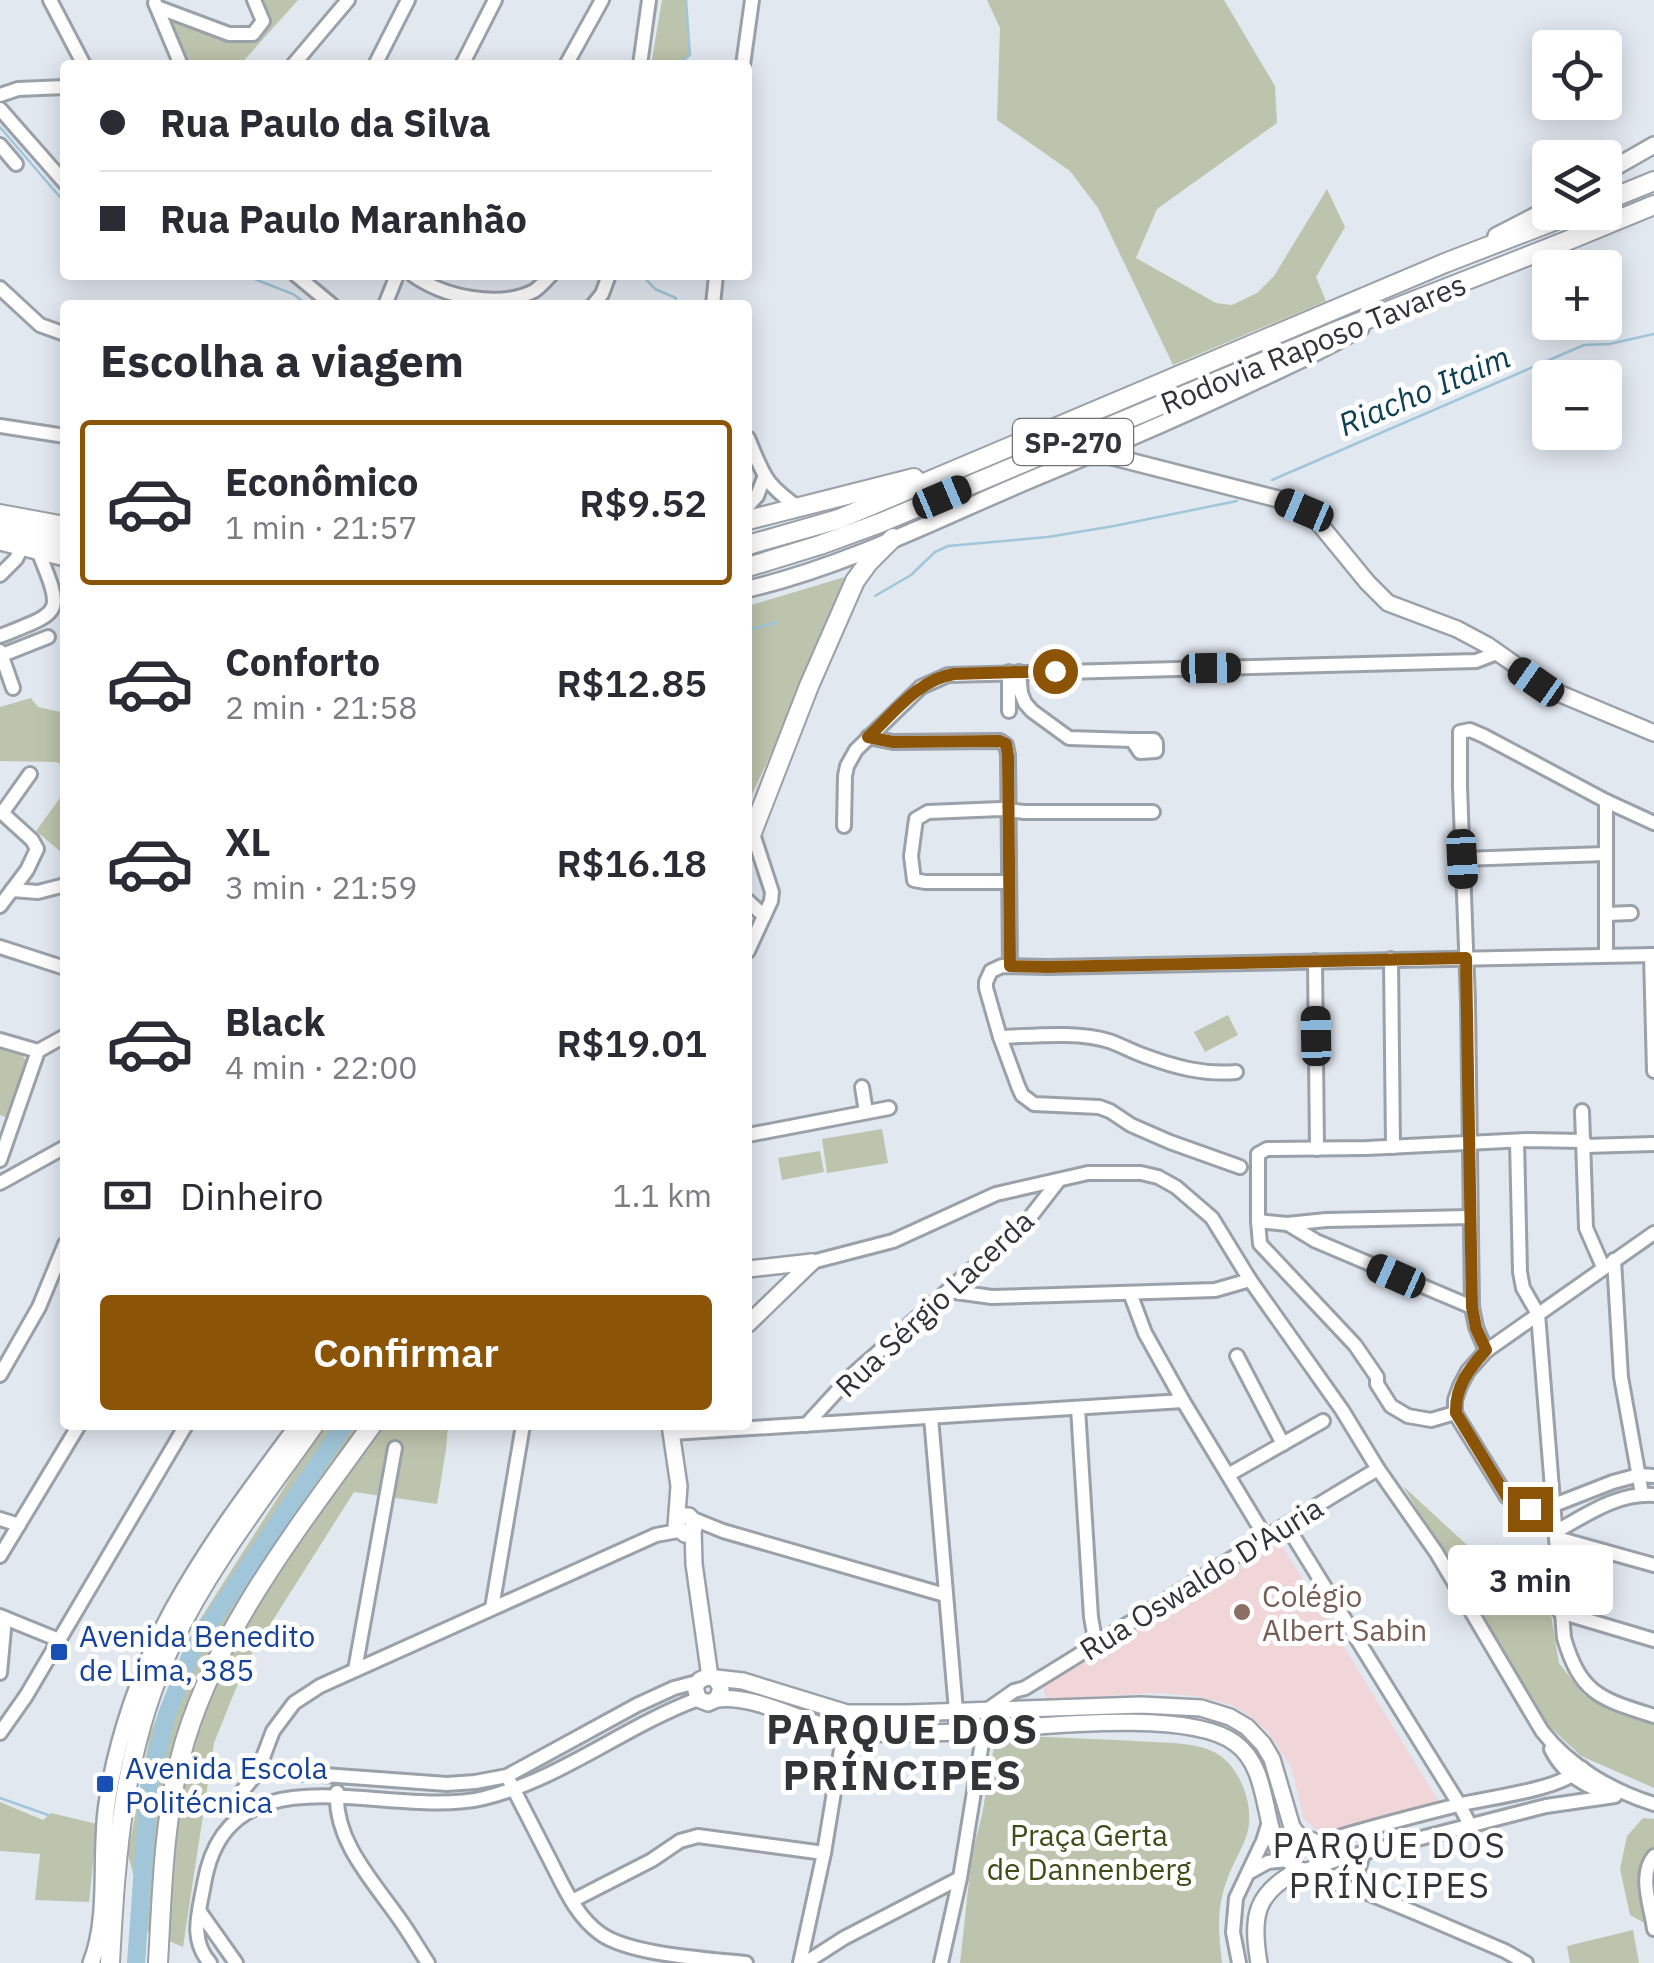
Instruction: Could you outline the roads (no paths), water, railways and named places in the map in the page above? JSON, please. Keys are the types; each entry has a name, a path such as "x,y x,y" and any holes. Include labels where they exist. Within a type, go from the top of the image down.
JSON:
{"highway":[{"path":"1622,194 1654,180"},
{"name":"Rodovia Raposo Tavares","path":"752,566 880,523 1394,308 1654,205"},
{"name":"Rodovia Raposo Tavares","path":"752,545 839,519 1532,229"},
{"path":"752,519 1001,452"},
{"path":"0,514 60,525"},
{"path":"0,530 60,542"},
{"path":"752,832 855,582 893,538"},
{"path":"110,1963 118,1835 128,1774 156,1682 172,1642 213,1572 311,1430"},
{"path":"158,1963 169,1819 192,1718 251,1600 369,1430"},
{"path":"102,1963 112,1931"}],"main road":[{"path":"1622,163 1654,144"},
{"path":"1445,263 1532,217"},
{"path":"752,587 791,578 1098,453 1336,343 1394,308"},
{"path":"1140,434 1140,452 1148,466"},
{"path":"1098,453 1282,500 1304,510 1388,603 1458,629 1551,690 1654,733"},
{"path":"0,542 60,557"},
{"path":"752,1268 812,1262"},
{"path":"752,1320 812,1262"},
{"path":"91,1963 101,1913 107,1804 128,1714 144,1671 188,1583 295,1430"},
{"path":"671,1430 694,1564 708,1703 725,1698 762,1705 845,1732 956,1732 1152,1723 1218,1733 1248,1755 1276,1847 1300,1865"},
{"path":"705,1684 743,1681 847,1713 1170,1705 1201,1708 1230,1717 1247,1727 1263,1744 1272,1759 1292,1827 1320,1854 1320,1859 1300,1865 1266,1893 1259,1908 1259,1963"},
{"path":"984,1730 987,1710"},
{"path":"1300,1865 1291,1847 1309,1842"}],"street":[{"path":"50,0 81,60"},
{"path":"156,3 241,35 253,34 263,21 254,0"},
{"path":"298,60 348,0"},
{"path":"378,60 408,0"},
{"path":"465,60 495,0"},
{"path":"569,60 602,0"},
{"path":"641,60 649,0"},
{"path":"744,60 752,0"},
{"path":"156,3 179,60"},
{"path":"0,96 18,89 60,86"},
{"path":"0,109 60,177"},
{"path":"0,145 16,164"},
{"path":"302,280 326,300"},
{"path":"423,280 448,293 492,299 515,298 537,290 546,280"},
{"path":"0,288 40,325 60,332"},
{"path":"0,426 60,435"},
{"path":"752,448 773,490 798,508"},
{"path":"752,502 764,478"},
{"path":"0,575 30,549 56,596 56,606 50,612 0,636"},
{"path":"13,688 0,654 48,637"},
{"path":"844,826 847,766 856,750 922,687 948,674 1476,661 1497,653"},
{"path":"1009,710 1014,672"},
{"path":"1014,672 1032,711 1069,738 1132,740"},
{"path":"1486,1350 1472,1307 1460,732 1473,731 1484,736 1654,822"},
{"path":"868,737 893,742 1006,744 1010,966"},
{"path":"4,897 36,856 32,840 1,812 30,774"},
{"path":"1606,800 1606,955"},
{"path":"1010,882 918,881 913,877 911,856 915,823 923,814 1153,812"},
{"path":"752,842 770,882 771,901 752,942"},
{"path":"1462,859 1605,854"},
{"path":"4,897 60,886"},
{"path":"752,905 764,916"},
{"path":"1607,914 1631,913"},
{"path":"0,947 60,966"},
{"path":"1240,1167 1170,1142 1110,1111 1034,1104 1022,1095 986,988 990,974 996,968 1010,966 1652,956 1654,1070"},
{"path":"1392,960 1393,1148"},
{"path":"1315,962 1318,1150"},
{"path":"1000,1037 1086,1036 1108,1040 1188,1070 1236,1072"},
{"path":"0,1160 38,1052 60,1039"},
{"path":"0,1040 38,1052"},
{"path":"862,1087 866,1112"},
{"path":"752,1133 889,1108"},
{"path":"1557,1534 1610,1502 1648,1495 1647,1476 1621,1377 1609,1264 1586,1228 1582,1111"},
{"path":"1518,1141 1521,1279 1538,1314 1564,1638 1571,1661 1596,1694 1654,1716"},
{"path":"1456,1413 1431,1420 1408,1416 1391,1406 1356,1345 1260,1244 1258,1154 1267,1149 1393,1148 1518,1141 1654,1144"},
{"path":"0,1183 60,1151"},
{"path":"812,1262 893,1242 996,1194 1059,1180 1100,1172 1141,1173 1176,1187 1204,1209 1342,1410 1436,1552 1547,1738 1578,1773"},
{"name":"Rua Sérgio Lacerda","path":"806,1425 850,1376 1028,1220 1059,1180"},
{"path":"1258,1221 1287,1224 1471,1216"},
{"path":"1287,1224 1316,1241 1472,1307"},
{"path":"1647,1476 1612,1482 1554,1505 1530,1509 1507,1497 1456,1413 1455,1400 1468,1370 1486,1350 1654,1232"},
{"path":"0,1375 39,1307 60,1256"},
{"path":"948,1291 992,1296 1215,1290 1250,1280"},
{"path":"1130,1293 1145,1332 1183,1401 1266,1538"},
{"path":"1237,1356 1283,1444"},
{"path":"752,1427 1183,1401"},
{"path":"1078,1408 1096,1645"},
{"path":"931,1417 956,1732"},
{"path":"1228,1475 1322,1421"},
{"path":"0,1556 75,1430"},
{"path":"0,1733 26,1696 183,1430"},
{"path":"492,1608 522,1430"},
{"path":"355,1670 395,1448"},
{"name":"Rua Oswaldo D'Auria","path":"987,1710 1378,1469"},
{"path":"0,1519 19,1525"},
{"path":"240,1794 256,1773 272,1731 294,1704 320,1686 686,1525 723,1531 945,1595"},
{"path":"1287,1526 1470,1825"},
{"path":"1557,1534 1654,1565"},
{"path":"1560,1612 1654,1640"},
{"path":"0,1673 3,1617 59,1640"},
{"path":"256,1773 280,1771 447,1784 510,1783 560,1748 637,1705 674,1688 705,1684"},
{"path":"210,1963 198,1945 206,1871 225,1829 250,1809 301,1795 458,1803 558,1770 666,1711 705,1684"},
{"name":"Rua Oswaldo D'Auria","path":"1006,1710 1025,1688"},
{"path":"802,1963 847,1713"},
{"path":"941,1963 960,1878 984,1730"},
{"path":"1547,1738 1553,1755 1578,1773 1622,1796 1654,1804"},
{"path":"558,1770 560,1748"},
{"path":"1540,1786 1553,1755"},
{"path":"1309,1842 1540,1786 1578,1773"},
{"path":"340,1776 336,1797 343,1832 365,1872 428,1963"},
{"path":"1546,1806 1591,1781"},
{"path":"510,1783 572,1901 587,1923 604,1936 680,1960 746,1963"},
{"path":"1249,1873 1268,1862 1300,1865 1546,1806 1622,1796"},
{"path":"1238,1963 1233,1914 1236,1898 1269,1822"},
{"path":"572,1901 698,1836 824,1853"},
{"path":"1364,1852 1357,1873 1364,1892"},
{"path":"1652,1858 1645,1871 1654,1929"},
{"path":"1300,1865 1340,1886 1364,1892 1526,1963"},
{"path":"802,1963 960,1878"},
{"path":"200,1912 236,1963"}],"waterway":[{"path":"684,60 690,55 686,0"},
{"path":"0,127 60,197"},
{"path":"257,280 301,300"},
{"path":"647,280 675,300"},
{"name":"Riacho Itaim","path":"1272,480 1584,345 1654,334"},
{"name":"Riacho Itaim","path":"875,596 911,575 935,552 948,546 1048,537 1237,501"},
{"name":"Riacho Itaim","path":"752,629 777,622"},
{"path":"136,1963 149,1785 167,1714 194,1647 341,1430"},
{"path":"0,1798 48,1815"}],"place":[{"name":"Colégio Albert Sabin","path":"1242,1612"},
{"name":"Avenida Benedito de Lima, 385","path":"59,1652"},
{"name":"Avenida Escola Politécnica","path":"105,1784"}],"district":[{"name":"PARQUE DOS PRÍNCIPES","path":"903,1752"},
{"name":"PARQUE DOS PRÍNCIPES","path":"1390,1865"}],"park label":[{"name":"Praça Gerta de Dannenberg","path":"1089,1851"}]}
